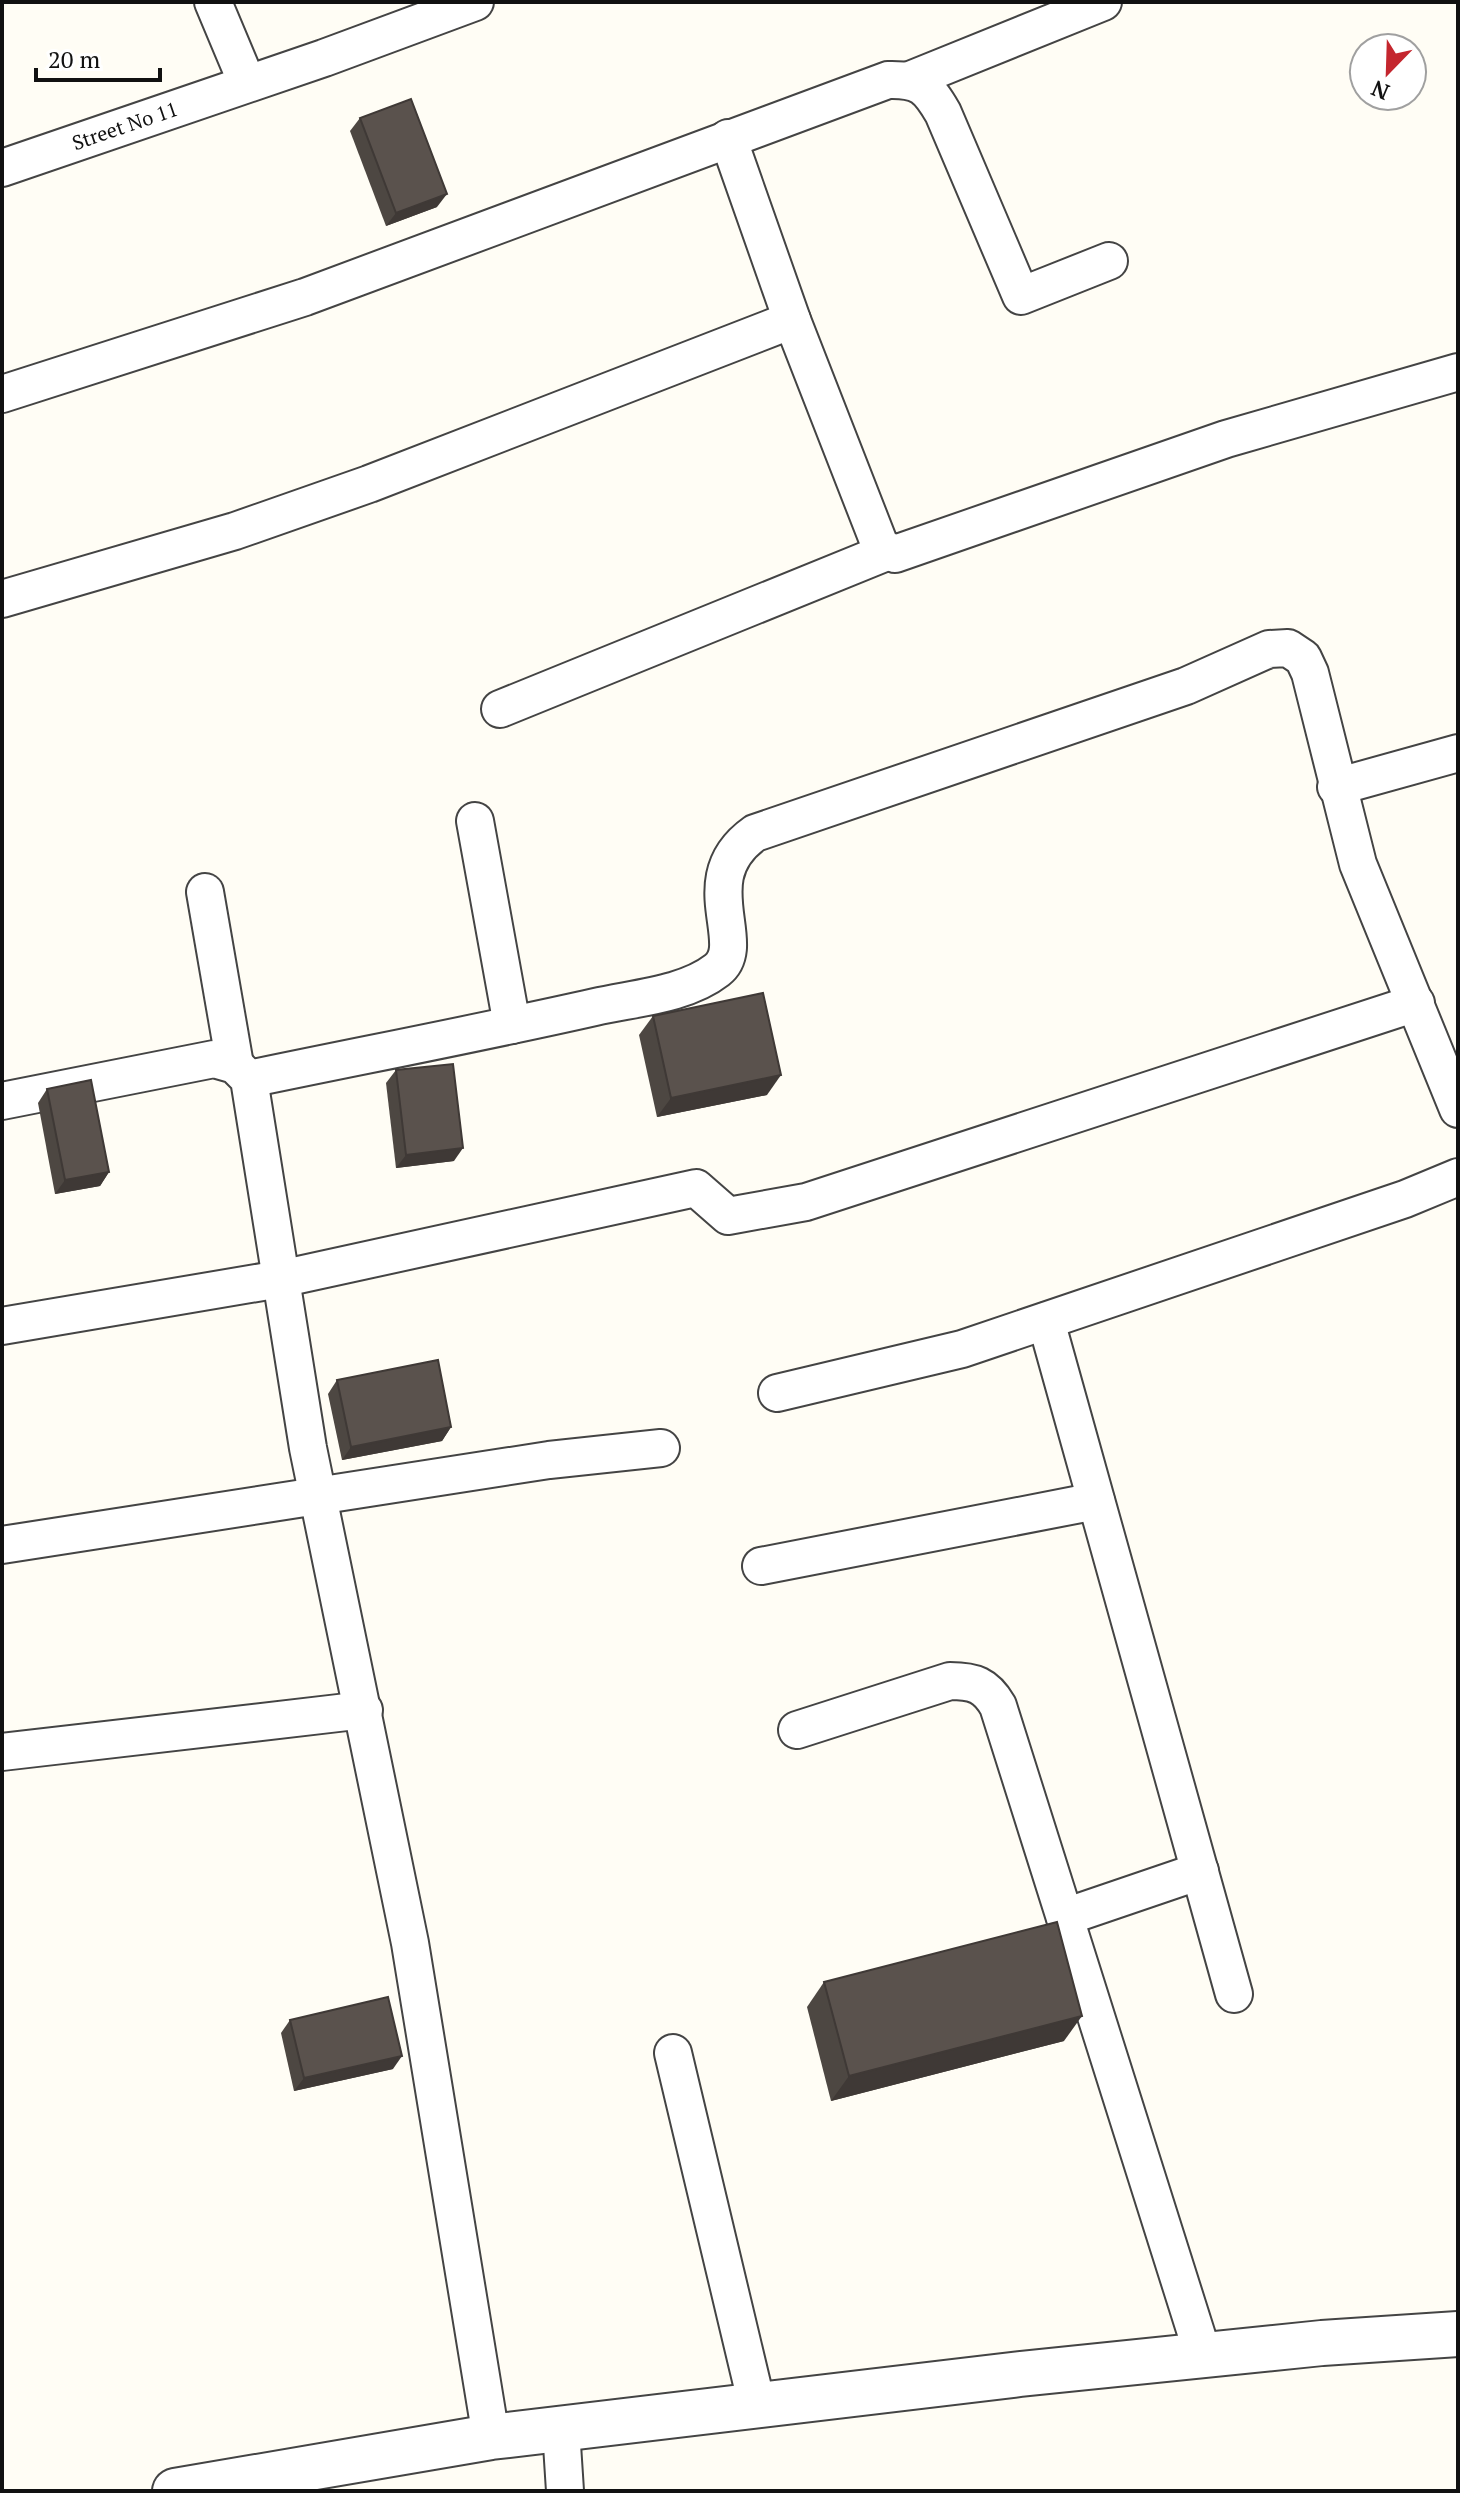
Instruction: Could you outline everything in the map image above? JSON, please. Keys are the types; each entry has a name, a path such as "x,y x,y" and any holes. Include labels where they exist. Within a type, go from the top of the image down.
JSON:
{"street":[{"path":"213,2 247,83"},
{"name":"Street No 11","path":"2,168 475,2"},
{"path":"2,394 305,297 888,80 910,80 1103,2"},
{"path":"910,80 931,92 943,113 1021,296 1109,261"},
{"path":"728,138 792,320 881,548 895,554 1226,439 1458,372"},
{"path":"2,599 235,531 369,484 792,320"},
{"path":"500,709 889,551"},
{"path":"2,1101 214,1059 242,1072 512,1025 676,989 721,967 728,945 724,868 736,847 755,833 1186,686 1269,649 1288,648 1303,658 1358,864 1458,1109"},
{"path":"1336,787 1458,753"},
{"path":"475,821 512,1025"},
{"path":"205,892 242,1072 319,1496 410,1943 491,2437"},
{"path":"2,1326 280,1279 696,1188 728,1216 806,1202 1416,1003"},
{"path":"777,1393 962,1349 1405,1199 1458,1177"},
{"path":"1046,1321 1234,1994"},
{"path":"2,1545 549,1460 661,1448"},
{"path":"761,1566 1096,1501"},
{"path":"797,1730 950,1681 973,1681 990,1691 998,1706 1203,2355"},
{"path":"2,1752 364,1710"},
{"path":"1065,1917 1200,1871"},
{"path":"673,2053 757,2405"},
{"path":"175,2491 299,2480 491,2437 1203,2355 1458,2334"},
{"path":"561,2429 565,2491"}],"building":[{"path":"411,99 447,194 396,213 360,118"},
{"path":"763,993 781,1075 671,1098 653,1016"},
{"path":"453,1064 463,1148 406,1155 396,1070"},
{"path":"91,1080 109,1172 65,1180 47,1089"},
{"path":"438,1360 451,1427 351,1447 337,1380"},
{"path":"1057,1922 1082,2016 849,2076 824,1982"},
{"path":"388,1997 402,2056 304,2078 290,2020"}]}
